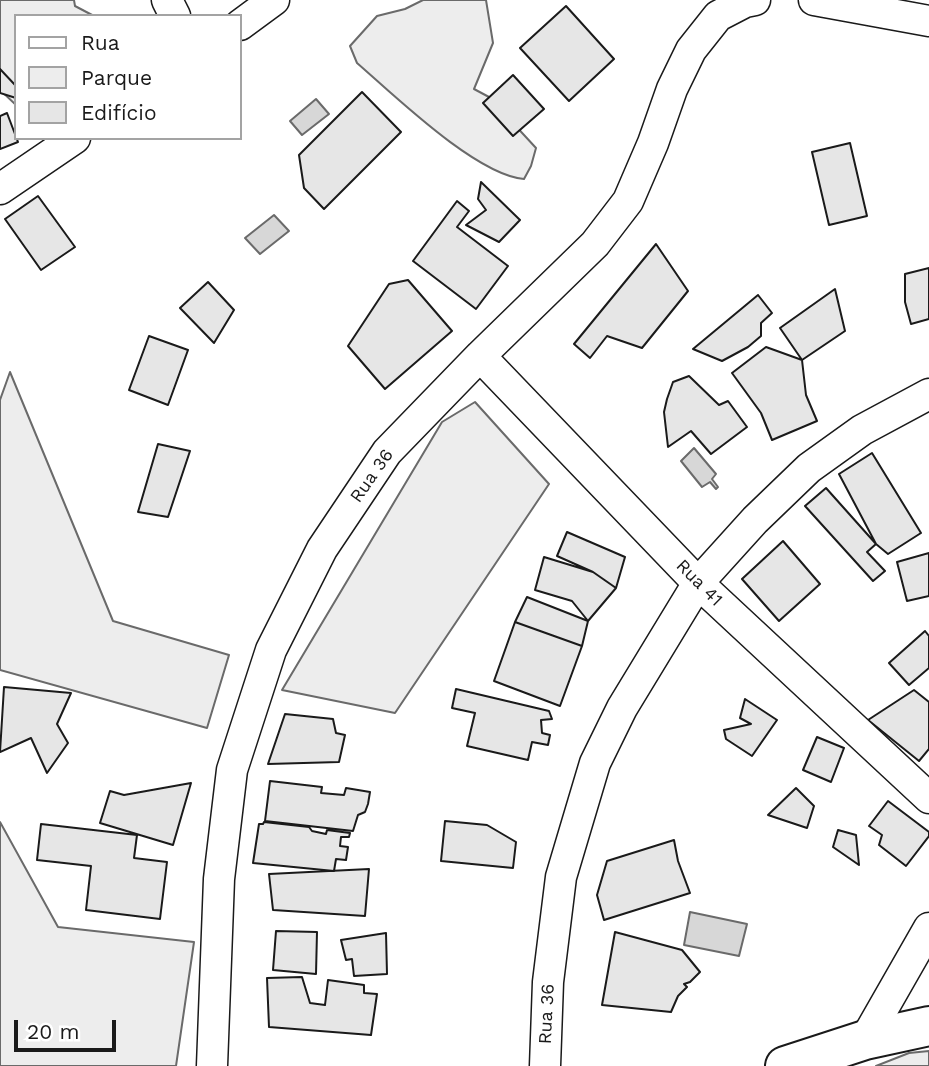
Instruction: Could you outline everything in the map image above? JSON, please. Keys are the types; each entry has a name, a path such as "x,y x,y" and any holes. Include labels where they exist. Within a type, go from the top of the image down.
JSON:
{"street":[{"path":"242,24 274,0"},
{"name":"Rua 36","path":"212,1066 219,880 232,771 271,650 322,550 387,452 480,356 595,244 628,201 672,89 691,50 718,16 745,2 755,0"},
{"path":"814,0 929,21"},
{"path":"0,189 72,140"},
{"name":"Rua 41","path":"480,356 698,583 929,798"},
{"name":"Rua 36","path":"545,1066 548,982 561,877 595,763 622,708 698,583 755,520 809,468 862,430 929,394"},
{"path":"865,1040 929,928"},
{"path":"785,1066 865,1040 929,1026"}],"green space":[{"path":"0,0 74,0 75,6 90,14 14,14 14,103 0,90"},
{"path":"423,0 486,0 493,43 474,89 489,97 536,148 524,179 483,164 460,149 413,113 357,63 350,46 377,16 405,9"},
{"path":"10,372 113,621 229,655 207,728 0,670 0,400"},
{"path":"475,402 549,484 395,713 282,690 442,422"},
{"path":"0,822 58,927 194,942 176,1066 0,1066"},
{"path":"929,1051 929,1066 876,1066 909,1053"}],"shaded area":[{"path":"316,99 329,114 302,135 290,121"},
{"path":"274,215 289,231 260,254 245,238"},
{"path":"694,448 716,474 712,479 718,487 716,489 710,482 702,487 681,461"},
{"path":"690,912 747,924 739,956 684,945"}],"building":[{"path":"566,6 614,59 569,101 520,48"},
{"path":"0,69 14,84 14,97 0,93"},
{"path":"513,75 544,109 513,136 483,103"},
{"path":"362,92 401,132 324,209 304,188 299,155"},
{"path":"7,113 14,131 14,140 18,142 0,149 0,116"},
{"path":"850,143 867,216 829,225 812,152"},
{"path":"481,182 520,220 499,242 466,225 486,210 478,199"},
{"path":"38,196 75,247 41,270 5,219"},
{"path":"457,201 469,211 457,227 508,266 476,309 413,261"},
{"path":"656,244 688,291 642,348 607,336 590,358 574,344"},
{"path":"929,268 929,319 911,324 905,302 905,274"},
{"path":"408,280 452,331 385,389 348,346 389,284"},
{"path":"208,282 234,310 214,343 180,308"},
{"path":"835,289 845,331 802,360 780,328"},
{"path":"758,295 772,313 761,323 761,336 748,347 722,361 693,349"},
{"path":"149,336 188,350 168,405 129,390"},
{"path":"766,347 802,360 806,395 817,421 772,440 761,413 732,373"},
{"path":"689,376 719,405 728,401 747,427 711,454 691,431 668,447 664,412 667,399 673,382"},
{"path":"158,444 190,451 168,517 138,512"},
{"path":"872,453 921,533 888,554 876,544 839,474"},
{"path":"826,488 876,544 867,552 885,571 873,581 805,506"},
{"path":"567,532 625,557 616,588 593,572 557,556"},
{"path":"783,541 820,584 779,621 742,579"},
{"path":"929,553 929,596 907,601 897,562"},
{"path":"544,557 593,572 616,588 588,621 572,601 535,590"},
{"path":"527,597 588,621 582,646 515,622"},
{"path":"515,622 582,646 560,706 494,681"},
{"path":"925,631 929,636 929,668 909,685 889,663"},
{"path":"4,687 71,693 57,724 68,743 47,773 31,738 0,752"},
{"path":"456,689 549,711 552,719 541,720 542,733 550,735 548,745 532,742 528,760 467,746 475,713 452,708"},
{"path":"914,690 929,702 929,749 919,761 868,720"},
{"path":"745,699 777,720 752,756 726,739 724,730 751,724 740,718"},
{"path":"285,714 333,719 336,733 345,735 339,762 268,764"},
{"path":"817,737 844,748 831,782 803,770"},
{"path":"270,781 322,787 321,793 344,795 346,788 370,792 368,804 365,812 358,815 353,831 265,821"},
{"path":"191,783 173,845 100,823 110,791 124,795"},
{"path":"796,788 814,806 807,828 768,815"},
{"path":"888,801 929,832 929,836 906,866 879,845 882,835 869,826"},
{"path":"445,821 487,825 516,842 513,868 441,861"},
{"path":"264,822 309,827 312,831 326,834 327,830 350,833 349,837 341,837 340,846 348,847 346,860 336,859 334,871 253,863 259,824"},
{"path":"41,824 137,835 134,858 167,862 160,919 86,910 91,866 37,860"},
{"path":"838,830 856,835 859,865 833,847"},
{"path":"674,840 678,861 690,893 604,920 597,895 607,861"},
{"path":"369,869 365,916 273,910 269,874"},
{"path":"276,931 317,932 316,974 273,970"},
{"path":"615,932 682,950 700,972 684,984 687,987 678,996 671,1012 602,1005"},
{"path":"386,933 387,974 354,976 352,959 346,960 341,940"},
{"path":"302,977 310,1003 325,1005 328,980 364,985 364,993 377,994 371,1035 269,1027 267,978"}]}
